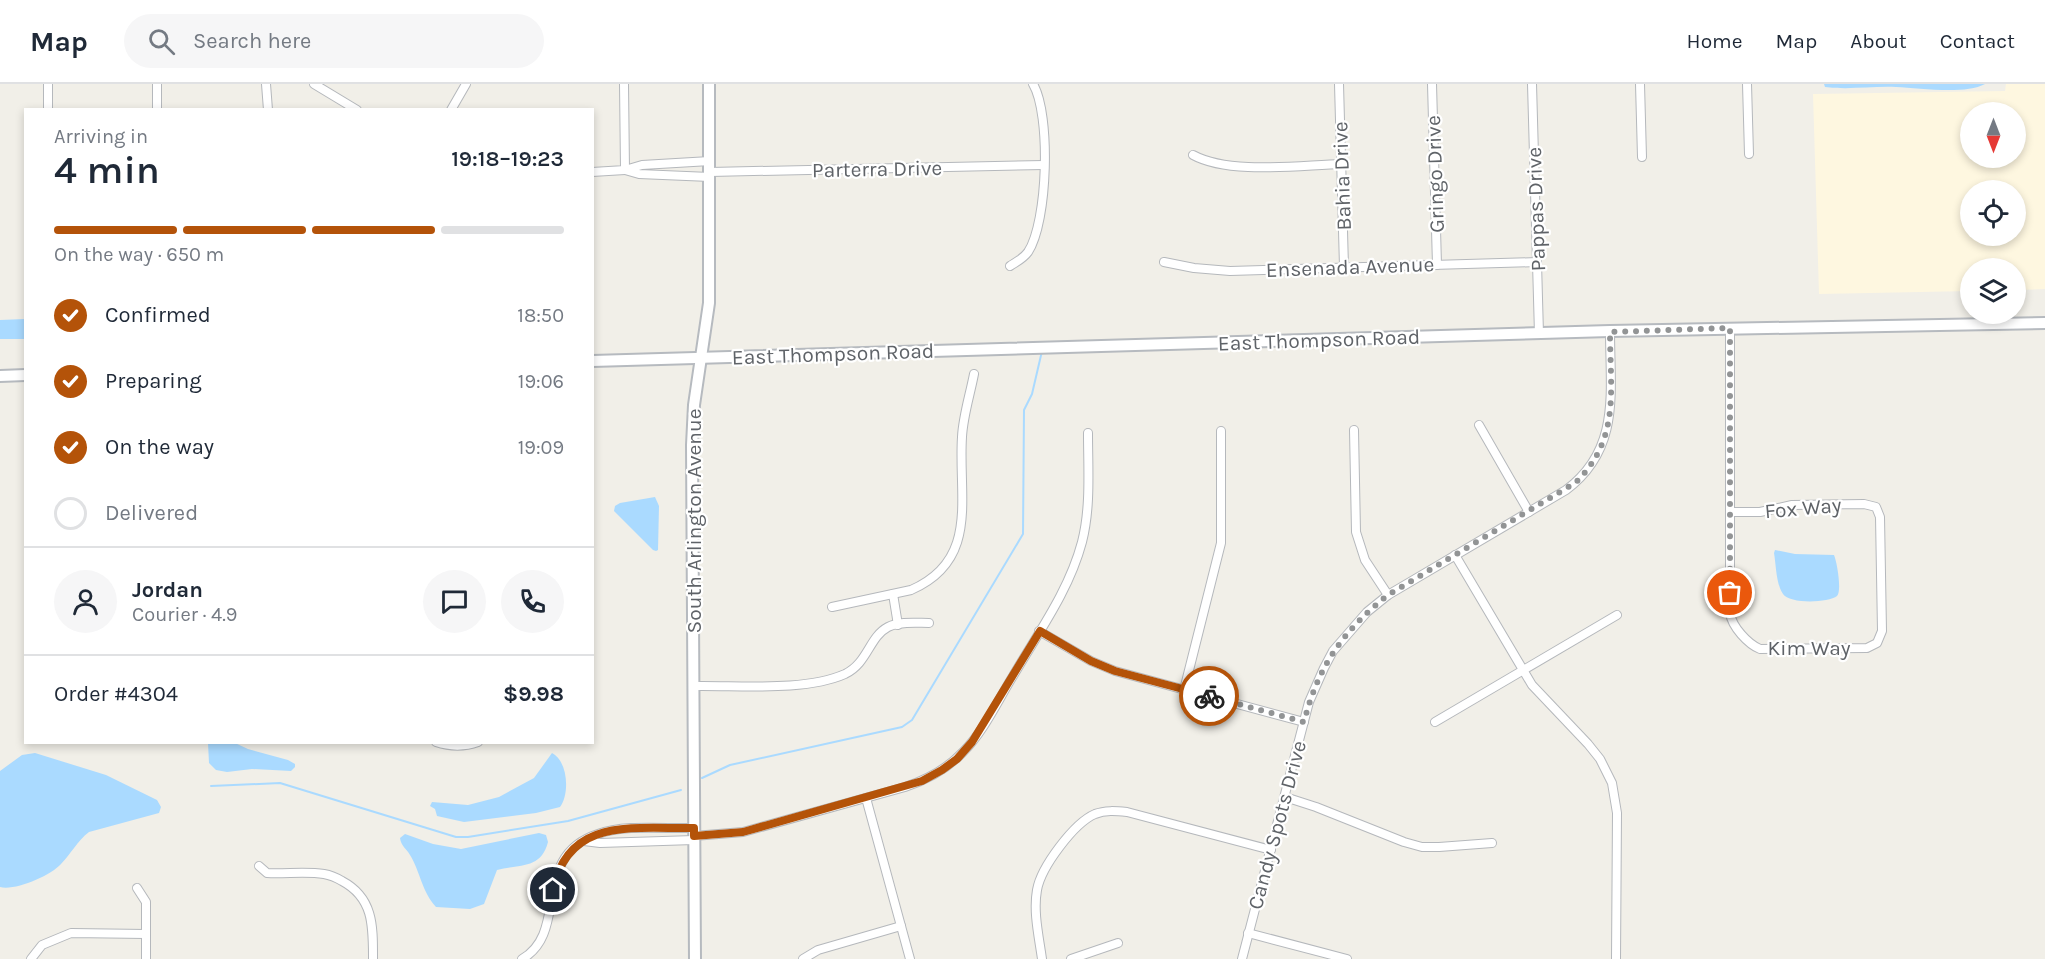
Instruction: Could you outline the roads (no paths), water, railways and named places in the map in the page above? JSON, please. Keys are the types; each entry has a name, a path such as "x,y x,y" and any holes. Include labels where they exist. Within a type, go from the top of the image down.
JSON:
{"main road":[{"name":"South Arlington Avenue","path":"695,959 692,435 709,291 710,84"},
{"name":"East Thompson Road","path":"594,361 1730,328 2045,323"},
{"path":"0,376 24,375"}],"street":[{"path":"48,84 48,108"},
{"path":"156,84 157,108"},
{"path":"266,84 268,108"},
{"path":"314,84 354,108"},
{"path":"452,108 466,84"},
{"path":"624,84 625,171"},
{"path":"1010,266 1025,256 1035,236 1043,199 1042,106 1033,84"},
{"name":"Bahia Drive","path":"1339,84 1344,267"},
{"name":"Gringo Drive","path":"1432,84 1437,265"},
{"name":"Pappas Drive","path":"1532,84 1539,334"},
{"path":"1640,84 1642,157"},
{"path":"1747,84 1749,154"},
{"path":"1193,155 1211,163 1231,167 1342,164"},
{"path":"625,171 642,165 710,170"},
{"name":"Parterra Drive","path":"710,170 1044,165"},
{"path":"594,172 625,171 639,174 710,170"},
{"name":"Ensenada Avenue","path":"1164,262 1216,270 1537,262"},
{"path":"1730,328 1730,512"},
{"name":"Candy Spots Drive","path":"1242,959 1304,722 1316,685 1333,651 1354,625 1388,595 1575,483 1590,467 1602,448 1610,420 1610,332"},
{"path":"832,607 911,590 928,582 947,563 957,546 962,520 962,436 974,374"},
{"path":"1479,425 1529,512"},
{"path":"1354,430 1356,532 1365,561 1388,595"},
{"path":"1184,690 1221,543 1221,431"},
{"path":"582,840 600,843 743,832 922,781 957,759 981,730 1070,576 1083,540 1088,502 1088,433"},
{"name":"Fox Way","path":"1730,512 1760,512 1792,505 1864,504 1876,507 1880,517 1882,631 1877,643"},
{"name":"Kim Way","path":"1730,512 1731,618 1737,629 1756,648 1867,648 1877,643"},
{"path":"1455,555 1540,695 1588,744 1600,759 1611,783 1617,813 1616,959"},
{"path":"893,594 898,625"},
{"path":"1435,722 1617,615"},
{"path":"693,686 794,685 817,682 855,669 862,662 879,634 889,626 929,623"},
{"path":"1040,631 1091,661 1115,671 1304,722"},
{"path":"442,744 447,746 472,744"},
{"path":"1285,797 1422,847 1439,848 1492,843"},
{"path":"866,798 910,959"},
{"path":"1041,959 1036,903 1040,880 1047,866 1075,830 1086,819 1097,813 1127,812 1271,850"},
{"path":"522,959 537,948 542,937 557,872 567,854 582,840 598,833 625,829 694,835"},
{"path":"259,866 267,873 325,874 350,885 364,901 370,915 374,959"},
{"path":"137,888 146,902 146,959"},
{"path":"803,959 818,950 901,926"},
{"path":"31,959 42,945 71,933 146,934"},
{"path":"1248,933 1347,959"},
{"path":"1071,959 1118,943"}],"water":[{"path":"1824,84 1985,84 1954,90 1896,87 1834,88 1825,87"},
{"path":"24,319 24,339 0,339 0,320"},
{"path":"655,497 659,506 658,550 656,551 614,511 615,506 620,503"},
{"path":"1775,550 1795,554 1834,555 1839,583 1837,596 1826,600 1809,601 1793,600 1787,597 1779,585"},
{"path":"208,744 237,744 288,760 295,764 295,767 291,771 252,769 227,772 216,770 209,763"},
{"path":"35,753 106,775 157,800 161,807 159,813 89,832 56,869 41,878 14,887 0,887 0,771 22,755"},
{"path":"552,753 561,763 566,778 565,794 560,807 536,813 464,822 437,816 435,809 430,806 432,802 468,805 499,797 534,778"},
{"path":"539,833 546,835 548,842 540,857 529,864 497,870 484,904 470,909 436,907 427,895 413,861 400,838 405,834 433,844 461,849"}],"waterway":[{"path":"702,778 730,765 902,727 912,720 1023,534 1024,410 1032,394 1042,351"},
{"path":"211,786 280,783 456,837 568,821 681,790"}]}
